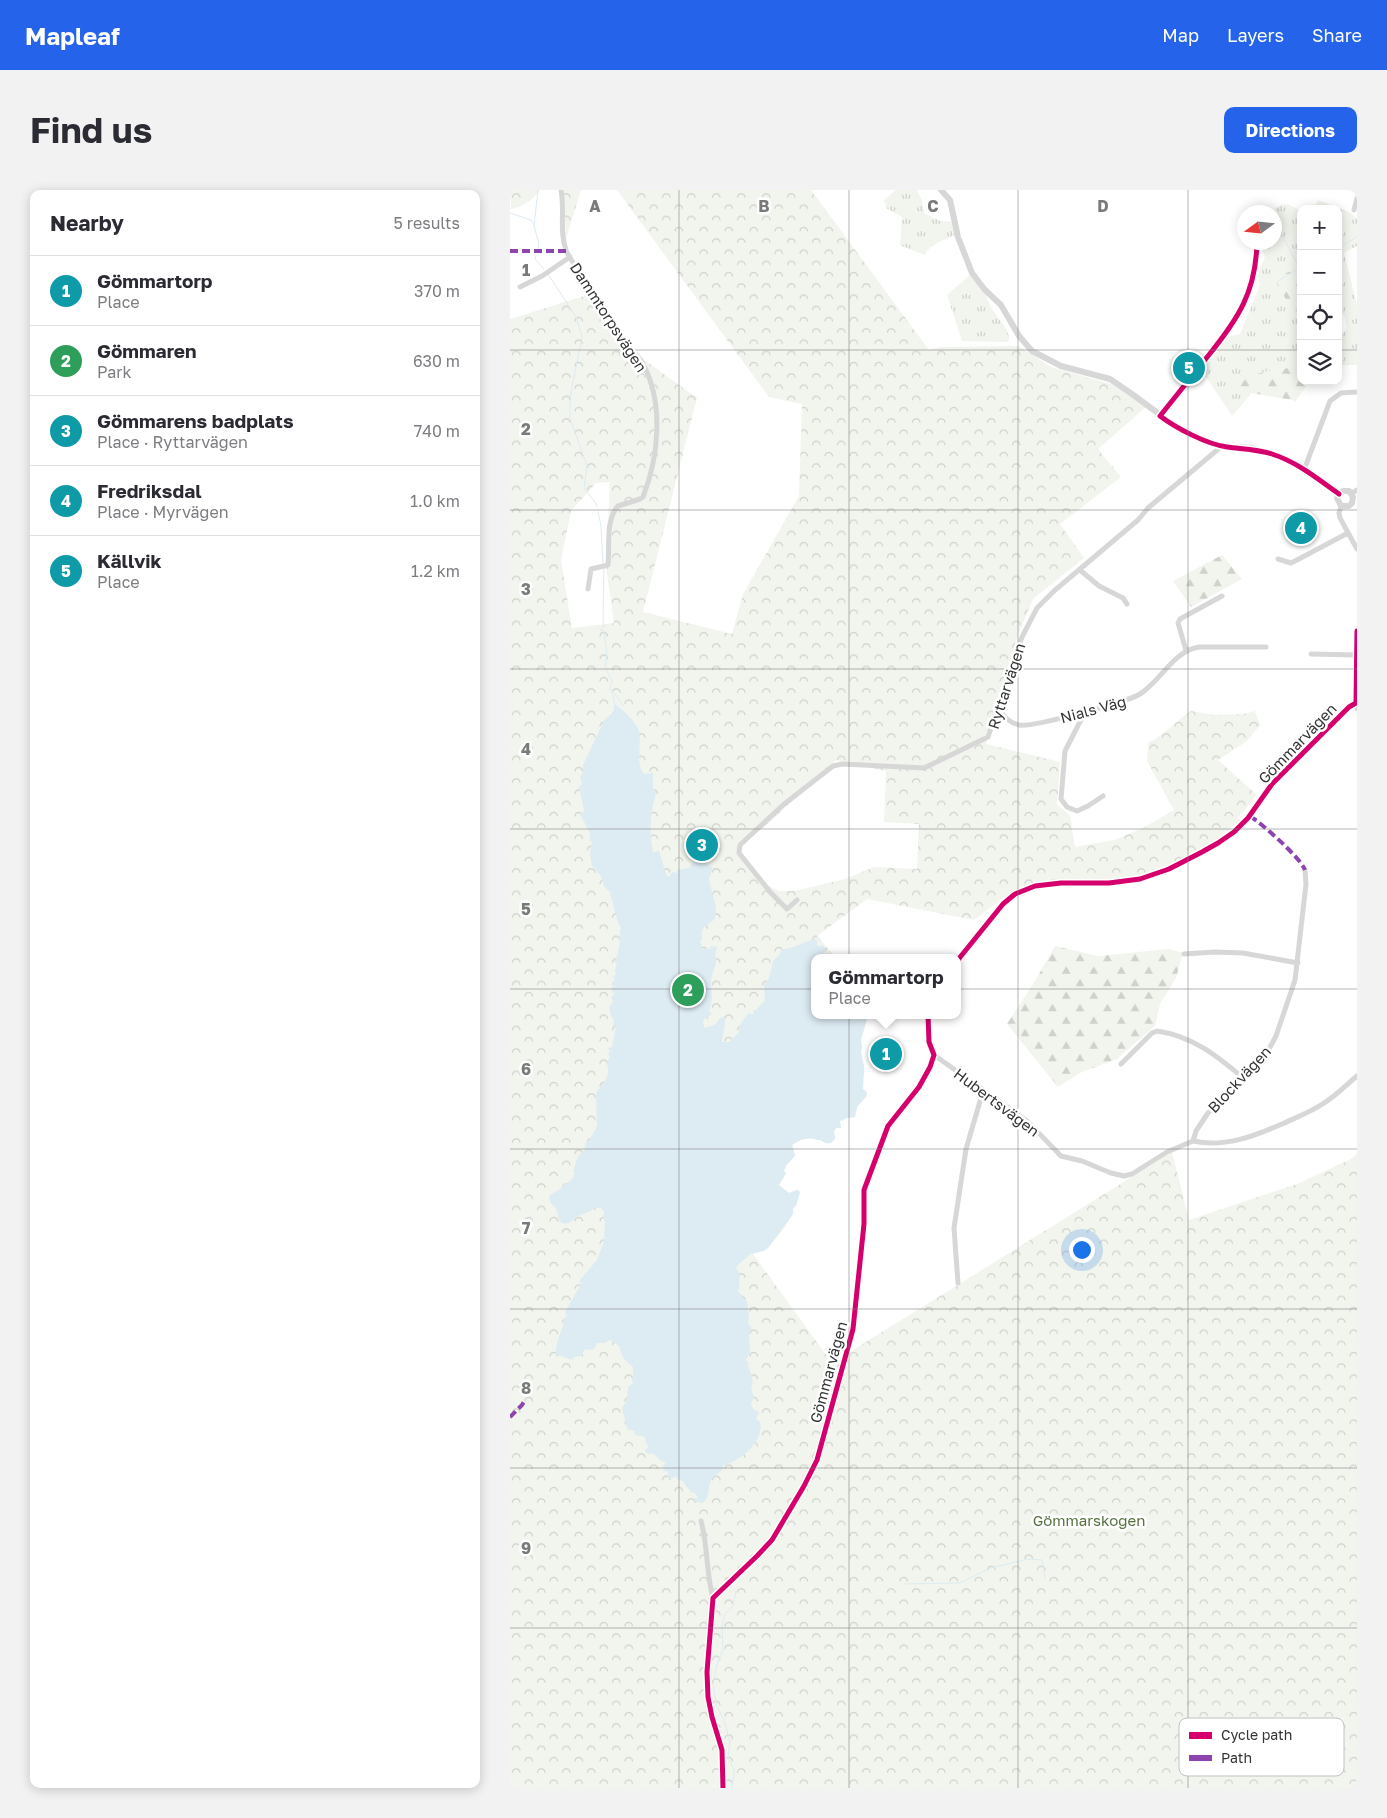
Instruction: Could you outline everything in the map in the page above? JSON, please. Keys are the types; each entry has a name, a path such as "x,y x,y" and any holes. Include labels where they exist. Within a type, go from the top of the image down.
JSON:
{"street":[{"name":"Dammtorpsvägen","path":"561,190 564,243 570,257 624,340 638,356 647,373 655,402 657,439 643,497 618,506 611,519 608,563 591,569 588,589"},
{"path":"941,190 950,200 958,237 972,273 1001,305 1019,336 1032,351 1062,366 1110,379 1174,425 1190,434 1222,446 1251,448 1290,461 1339,494"},
{"path":"1354,210 1357,198"},
{"name":"Dammtorpsvägen","path":"520,287 542,276 570,257"},
{"path":"1304,470 1330,401 1341,393 1357,392"},
{"name":"Ryttarvägen","path":"797,900 787,909 771,893 739,853 741,844 783,805 830,768 842,764 921,769 988,737 1022,637 1037,608 1138,520 1148,508 1222,446"},
{"path":"1341,506 1355,505 1354,492 1343,490 1337,498 1341,506 1340,518 1357,549"},
{"path":"1278,559 1291,563 1348,533"},
{"path":"1080,570 1099,586 1123,598 1126,604"},
{"path":"1222,596 1180,619 1178,623 1186,650 1199,647 1266,647"},
{"path":"1356,706 1357,631"},
{"name":"Nials Väg","path":"999,708 1007,718 1020,726 1130,700 1147,689 1186,650"},
{"path":"1311,654 1356,655"},
{"name":"Gömmarvägen","path":"961,956 1003,904 1015,894 1035,886 1060,883 1109,883 1140,879 1169,869 1202,852 1234,832 1248,818 1272,784 1349,707 1356,706"},
{"path":"1085,712 1065,751 1061,799 1067,807 1077,811 1103,796"},
{"name":"Blockvägen","path":"1193,1141 1196,1131 1208,1113 1265,1054 1276,1036 1293,987 1298,963 1306,884 1305,870"},
{"path":"1184,954 1242,953 1298,963"},
{"path":"928,1019 930,1042 934,1055"},
{"path":"1121,1064 1157,1031 1191,1040 1210,1051 1242,1077"},
{"name":"Gömmarvägen","path":"713,1598 772,1540 815,1466 854,1329 864,1224 863,1196 866,1181 888,1126 924,1080 934,1055"},
{"name":"Hubertsvägen","path":"934,1055 1026,1121 1061,1156 1085,1162 1118,1175 1135,1173 1167,1152 1193,1141"},
{"path":"1193,1141 1202,1143 1223,1142 1248,1138 1304,1114 1324,1103 1357,1076"},
{"path":"958,1283 954,1228 966,1149 983,1091"},
{"path":"701,1521 705,1536 710,1587 713,1598 707,1672 708,1697 712,1717"}],"green space":[{"path":"510,190 540,190 520,207 511,209"},
{"path":"563,190 581,190 566,239 564,194"},
{"name":"Gömmarskogen","path":"617,190 811,190 929,350 941,347 1019,346 1051,367 1111,384 1146,407 1098,449 1121,477 1060,524 1084,558 1033,599 1018,635 986,744 1060,762 1057,804 1070,816 1075,847 1114,840 1141,829 1174,810 1147,761 1148,743 1191,711 1214,715 1244,714 1255,711 1260,725 1247,741 1218,760 1257,795 1238,818 1240,820 1210,846 1173,866 1131,878 1035,884 1002,899 974,920 867,899 817,936 833,954 811,954 811,1019 867,1019 861,1040 861,1052 864,1066 863,1089 867,1095 857,1107 855,1117 840,1121 841,1128 836,1128 834,1131 835,1139 831,1143 809,1138 792,1145 795,1156 787,1164 784,1171 786,1173 779,1185 789,1193 797,1190 800,1192 793,1208 793,1214 768,1248 753,1254 832,1363 1172,1152 1189,1220 1297,1184 1351,1159 1357,1154 1357,1788 510,1788 510,319 594,293 624,345 697,398 643,612 732,634 743,594 799,496 802,404 769,397","holes":["610,482 606,567 614,623 572,628 561,560 571,511 596,483","836,760 886,771 884,822 919,824 917,869 874,867 845,879 795,891 779,891 767,885 740,852 740,847 771,821"]},
{"path":"896,190 917,190 922,201 924,213 940,221 954,222 957,234 934,245 925,255 902,246 900,244 902,217 886,208 884,200"},
{"path":"1318,200 1331,205 1315,205"},
{"path":"1288,204 1297,209 1297,268 1276,278 1297,319 1297,367 1259,374 1244,381 1240,385 1246,400 1232,416 1203,372 1203,369 1228,337 1240,334 1260,285 1258,273 1265,257 1262,250 1282,250 1282,205 1280,205"},
{"path":"1342,209 1351,213 1357,219 1357,246 1344,253 1357,305 1357,365 1342,365 1342,332 1347,329 1342,312"},
{"path":"1297,268 1297,319 1280,289 1276,278"},
{"path":"970,275 986,296 992,309 1007,330 1008,342 962,341 947,295"},
{"path":"1297,367 1297,385 1307,385 1295,402 1251,393 1246,400 1240,385 1244,380 1259,373"},
{"path":"1222,555 1242,579 1191,607 1173,581"},
{"path":"1055,946 1098,956 1169,949 1183,953 1176,978 1160,1004 1155,1026 1117,1059 1080,1073 1058,1087 1007,1024"}],"shaded area":[{"path":"614,704 638,728 641,770 644,774 653,773 653,788 656,793 652,808 652,845 653,852 659,851 666,874 668,877 673,872 677,873 677,870 689,868 695,860 704,861 713,868 709,879 716,908 715,919 703,929 700,941 703,950 706,948 710,949 711,946 717,947 715,956 717,959 711,979 712,999 709,1011 712,1014 704,1019 704,1028 715,1025 724,1016 725,1023 722,1042 729,1042 739,1032 741,1023 748,1014 754,1014 753,1010 756,1010 765,1002 764,985 769,978 773,961 782,949 791,948 816,939 818,946 823,945 825,948 823,954 811,954 811,1019 867,1019 861,1040 864,1066 863,1089 867,1092 866,1097 857,1107 855,1117 840,1121 841,1128 836,1128 834,1131 835,1139 831,1143 809,1138 792,1145 795,1156 787,1164 784,1171 786,1173 779,1185 789,1193 797,1190 800,1192 796,1206 793,1208 793,1214 768,1248 764,1251 750,1254 736,1267 740,1275 738,1291 747,1302 748,1324 752,1328 749,1333 750,1354 745,1360 748,1362 752,1379 751,1389 754,1397 751,1403 753,1409 759,1412 756,1419 760,1422 761,1429 755,1443 749,1450 736,1460 723,1465 723,1469 711,1480 707,1498 703,1503 696,1502 695,1498 698,1498 695,1493 690,1492 676,1476 668,1478 668,1472 663,1470 664,1467 662,1466 665,1462 661,1461 654,1454 646,1453 645,1449 648,1448 648,1445 646,1444 645,1437 634,1434 635,1431 627,1429 622,1408 627,1400 628,1387 634,1382 632,1381 633,1368 623,1357 619,1346 610,1340 604,1343 597,1343 594,1349 584,1350 581,1356 574,1357 572,1360 556,1354 564,1318 567,1316 565,1312 580,1286 581,1283 579,1281 597,1260 604,1241 604,1212 601,1208 594,1208 565,1224 559,1221 557,1210 551,1203 550,1195 573,1178 575,1174 573,1171 578,1157 585,1149 586,1142 589,1141 597,1126 596,1093 607,1076 607,1063 610,1056 608,1048 612,1047 616,1027 613,1025 614,1020 609,1007 613,1002 611,997 615,994 612,992 612,987 615,986 612,984 615,979 613,977 616,974 617,964 614,961 617,957 621,928 617,921 611,893 604,886 601,876 592,866 590,855 592,842 590,841 590,833 580,814 584,810 579,787 582,784 580,776 583,773 583,765 605,719 614,712"}],"waterway":[{"path":"538,190 534,226 539,244 538,248"},
{"path":"510,213 531,220 534,225"},
{"path":"1282,235 1297,263"},
{"path":"1342,246 1357,237"},
{"path":"536,255 535,259 544,269"},
{"path":"1278,281 1297,269"},
{"path":"548,274 576,317 582,337 571,392 570,418 587,466 584,488 597,506"},
{"path":"598,512 601,526 603,563"},
{"path":"604,567 604,626 600,630 604,631 607,656 605,667 612,681 610,689 623,706"},
{"path":"613,695 615,706"},
{"path":"904,1584 960,1583 990,1568 1029,1559 1042,1560 1045,1578"},
{"path":"732,1788 734,1769 728,1758 730,1742 724,1720 716,1705 713,1684 723,1649 722,1625 725,1614 733,1606 736,1591"}],"marked path":[{"path":"510,251 566,251"},
{"path":"1250,816 1289,849 1305,870"},
{"path":"510,1417 525,1400"}],"cycle path":[{"path":"1257,250 1249,290 1236,317 1219,343 1160,416 1210,443 1261,451 1281,457 1307,471 1339,494"},
{"path":"961,956 1003,904 1015,894 1035,886 1061,883 1109,883 1140,879 1169,869 1218,843 1234,832 1248,818 1272,784 1349,707 1356,703 1357,631"},
{"path":"723,1788 722,1750 708,1697 707,1672 713,1598 772,1540 817,1460 853,1329 864,1224 864,1190 888,1126 919,1087 930,1067 934,1055 929,1042 928,1019"}],"place":[{"name":"Källvik","path":"1189,368"},
{"name":"Fredriksdal","path":"1301,528"},
{"name":"Gömmarens badplats","path":"702,845"},
{"name":"Gömmaren","path":"688,990"},
{"name":"Gömmartorp","path":"886,1054"}]}
